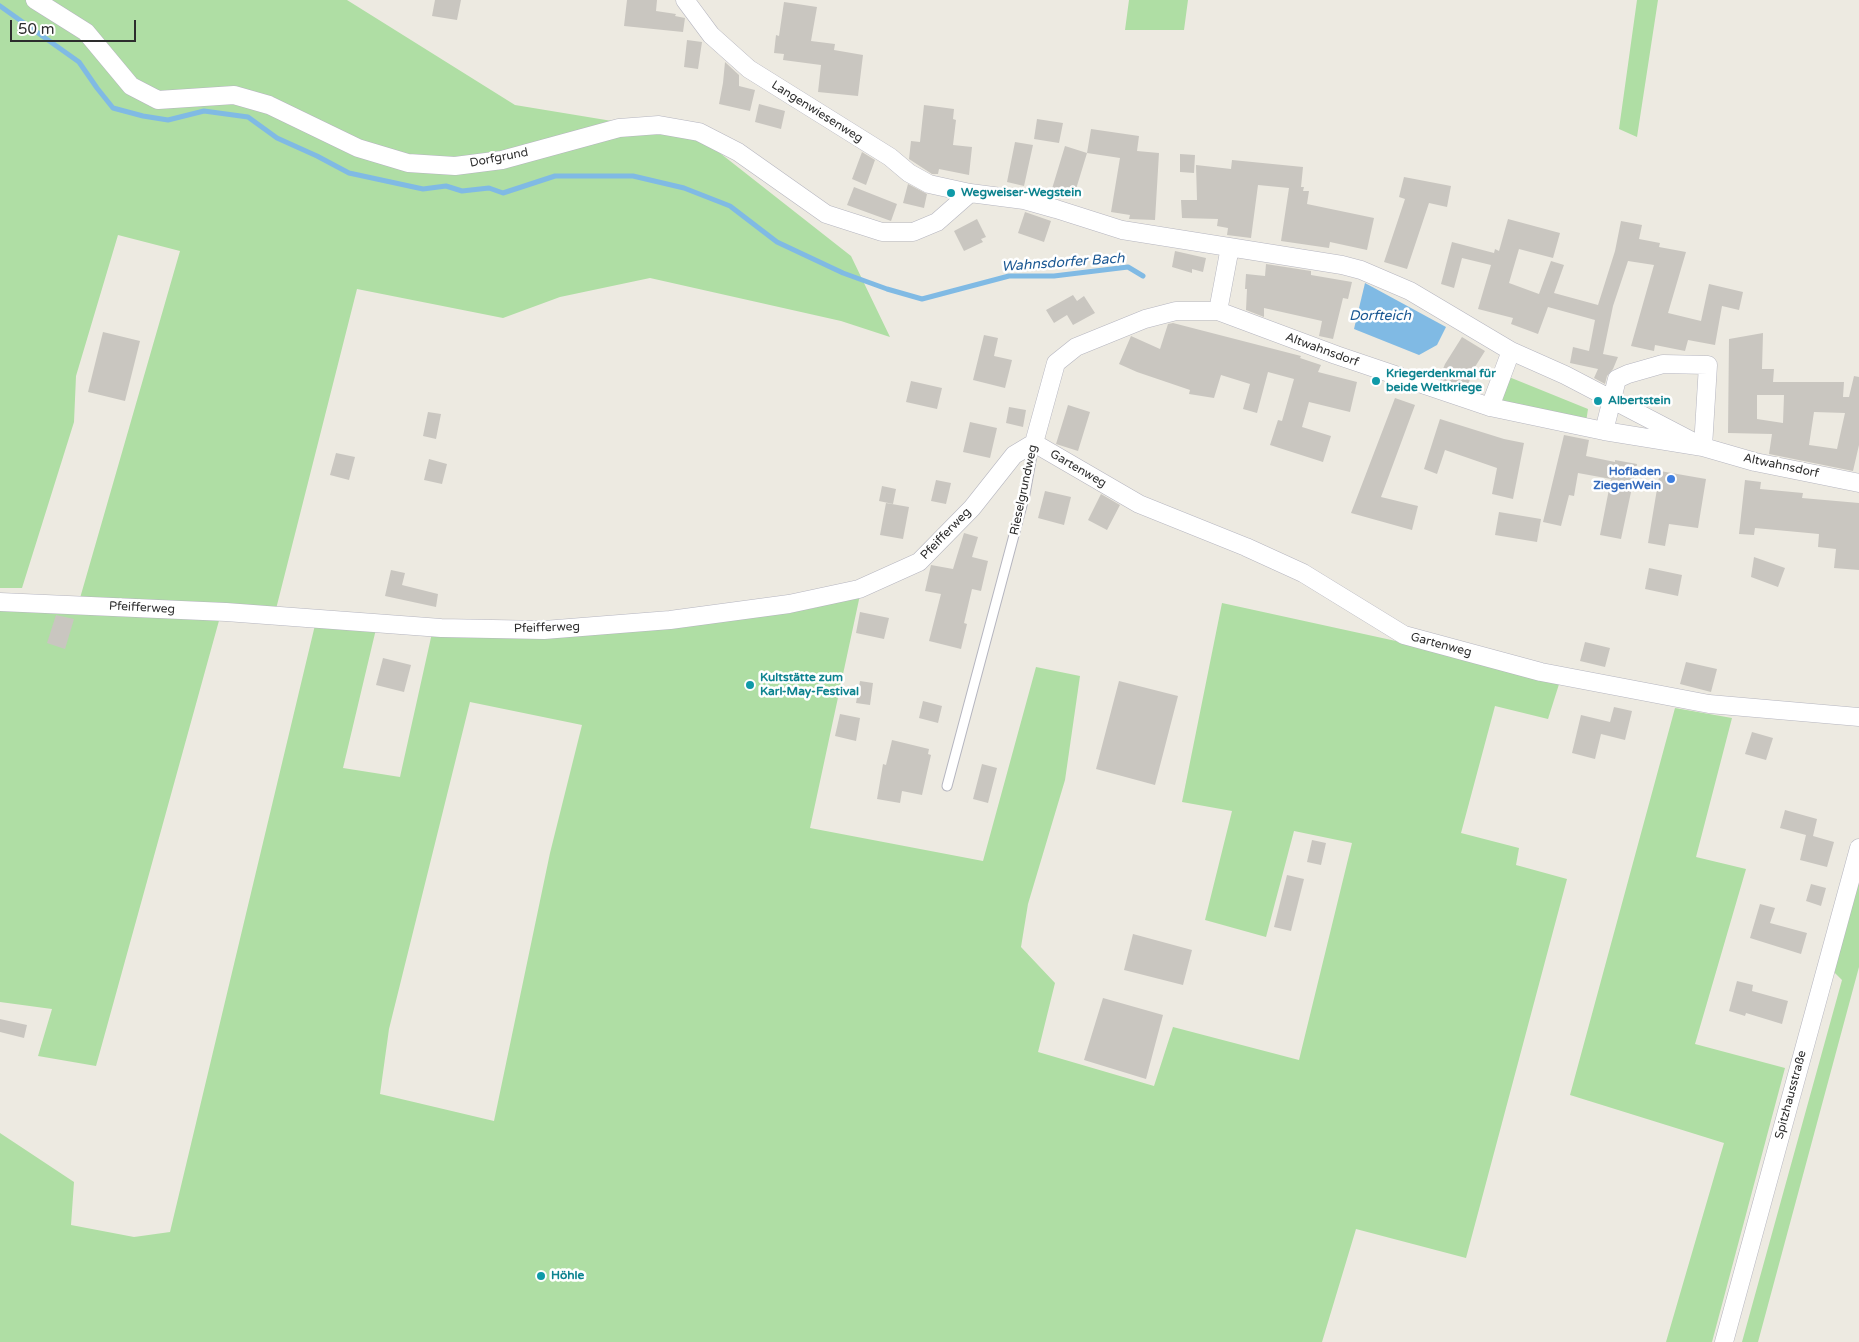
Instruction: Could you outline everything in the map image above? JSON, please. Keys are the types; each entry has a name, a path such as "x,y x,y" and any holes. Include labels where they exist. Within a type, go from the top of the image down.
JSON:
{"street":[{"name":"Dorfgrund","path":"35,0 86,32 131,86 158,100 234,95 269,105 358,148 408,163 455,166 502,160 619,128 659,125 699,132 738,152 826,214 882,232 913,232 937,222 970,193"},
{"name":"Langenwiesenweg","path":"685,0 712,35 749,69 890,158 909,173 929,184 970,193"},
{"name":"Altwahnsdorf","path":"970,193 1024,200 1056,208 1122,230 1342,265 1361,270 1410,291 1511,351 1565,375 1703,447"},
{"path":"1218,311 1230,247"},
{"name":"Altwahnsdorf","path":"1218,311 1336,355 1490,407 1604,431 1703,447 1755,462 1859,482"},
{"name":"Rieselgrundweg","path":"1034,443 1056,363 1076,347 1145,319 1176,312 1218,311"},
{"path":"1490,407 1511,351"},
{"path":"1604,431 1617,379 1663,364 1708,365 1703,447"},
{"name":"Pfeifferweg","path":"0,602 226,612 441,628 544,630 670,620 790,604 859,589 919,562 972,508 1014,454 1034,443"},
{"name":"Gartenweg","path":"1034,443 1139,504 1246,547 1303,573 1404,635 1541,672 1710,704 1859,717"},
{"name":"Spitzhausstraße","path":"1724,1342 1859,848"}],"lane":[{"name":"Rieselgrundweg","path":"947,786 1025,494 1034,443"}],"green space":[{"path":"0,0 347,0 515,105 697,135 851,256 890,337 841,321 650,278 560,297 503,318 357,289 276,609 220,617 96,1066 38,1056 52,1009 0,1002 0,610 76,612 180,251 118,235 76,376 74,422 22,588 0,588"},
{"path":"1129,0 1188,0 1184,30 1125,30"},
{"path":"1637,0 1658,0 1637,137 1619,129"},
{"path":"1509,377 1588,409 1586,422 1501,403"},
{"path":"860,595 810,828 983,861 1036,667 1080,676 1065,780 1028,904 1021,947 1055,983 1038,1052 1154,1086 1173,1027 1299,1060 1352,843 1294,831 1266,937 1205,920 1232,811 1182,802 1222,603 1405,643 1560,681 1548,719 1495,706 1461,833 1519,848 1516,865 1567,879 1466,1258 1356,1229 1322,1342 0,1342 0,1133 74,1182 71,1225 134,1237 170,1232 315,625 376,629 343,768 400,777 432,633 651,630 814,608","holes":["470,702 582,725 550,853 494,1121 380,1094 389,1029"]},
{"path":"1675,708 1732,718 1696,857 1746,869 1695,1044 1785,1068 1712,1342 1666,1342 1724,1143 1570,1095"},
{"path":"1859,871 1859,967 1758,1342 1742,1342 1842,980 1832,970"}],"water":[{"name":"Dorfteich","path":"1365,283 1446,327 1437,345 1419,355 1354,329"}],"building":[{"path":"435,0 461,0 457,20 432,16"},
{"path":"627,0 657,0 656,11 676,14 675,16 685,18 683,32 624,26"},
{"path":"784,2 817,7 811,41 835,44 834,50 863,55 858,96 818,92 821,65 783,60 784,54 774,53 776,35 779,36"},
{"path":"687,40 702,42 698,69 684,67"},
{"path":"725,62 739,75 739,86 755,90 750,111 719,104"},
{"path":"759,104 785,111 781,129 755,122"},
{"path":"924,105 954,109 953,119 956,120 953,145 972,147 969,175 939,169 938,174 932,174 909,159 911,141 920,142"},
{"path":"1037,119 1063,123 1059,143 1034,139"},
{"path":"1091,129 1139,136 1137,151 1159,153 1155,220 1129,219 1130,215 1111,212 1120,158 1087,153"},
{"path":"1015,142 1033,145 1024,186 1007,182"},
{"path":"1065,146 1087,153 1073,199 1051,192"},
{"path":"862,152 875,160 866,185 852,179"},
{"path":"1180,154 1195,155 1194,173 1180,172"},
{"path":"1232,160 1303,167 1301,187 1304,187 1303,191 1309,191 1307,204 1374,218 1367,250 1330,242 1329,248 1281,241 1289,188 1258,185 1251,238 1227,235 1228,228 1217,226 1218,219 1182,218 1181,200 1197,200 1196,165 1231,169"},
{"path":"1404,177 1451,186 1447,207 1429,203 1407,269 1384,262 1405,199 1399,197"},
{"path":"908,184 927,194 924,208 903,203"},
{"path":"854,187 897,204 891,221 847,205"},
{"path":"1025,212 1051,221 1044,242 1018,233"},
{"path":"977,219 986,237 981,239 983,242 964,251 954,231"},
{"path":"1508,219 1560,233 1553,258 1519,249 1509,283 1539,294 1551,261 1564,265 1554,293 1598,305 1615,251 1621,221 1642,225 1639,239 1660,243 1659,247 1686,252 1668,313 1701,321 1709,284 1743,292 1739,310 1722,306 1715,345 1688,340 1685,351 1655,345 1654,351 1631,346 1654,265 1628,261 1613,306 1603,354 1618,357 1613,369 1607,376 1605,384 1594,378 1598,369 1570,363 1573,347 1589,351 1595,320 1548,307 1538,334 1511,324 1513,318 1478,309 1491,265 1462,258 1454,288 1441,284 1452,242 1494,253 1495,249 1499,251"},
{"path":"1175,251 1206,258 1203,272 1192,269 1192,273 1172,267"},
{"path":"1266,264 1311,271 1311,275 1352,282 1348,299 1343,298 1333,339 1319,336 1322,321 1264,308 1264,317 1246,310 1246,274 1265,276"},
{"path":"1073,295 1077,301 1084,296 1095,313 1073,325 1067,315 1054,323 1046,310"},
{"path":"1173,323 1301,356 1300,358 1321,365 1318,372 1357,382 1350,412 1309,402 1302,427 1331,436 1323,462 1270,445 1278,420 1282,421 1294,379 1268,372 1257,413 1243,409 1250,384 1221,375 1214,398 1189,394 1190,390 1119,364 1131,336 1160,349 1168,324"},
{"path":"103,332 140,341 125,401 88,392"},
{"path":"1763,333 1762,369 1774,369 1773,382 1844,382 1843,397 1849,397 1854,376 1859,377 1859,445 1853,471 1769,454 1772,434 1728,433 1729,339","holes":["1757,395 1784,395 1783,423 1757,419","1814,412 1845,413 1837,449 1809,445"]},
{"path":"984,335 998,338 994,356 1012,360 1005,388 973,380"},
{"path":"1462,337 1485,351 1473,370 1467,388 1439,379 1445,364"},
{"path":"911,381 942,388 937,409 906,402"},
{"path":"1395,398 1415,405 1381,497 1418,506 1412,530 1351,513"},
{"path":"1068,405 1090,412 1078,451 1056,444"},
{"path":"1009,407 1026,410 1023,427 1006,423"},
{"path":"428,412 441,414 436,439 423,436"},
{"path":"1440,419 1504,439 1524,443 1513,499 1492,494 1497,468 1445,450 1437,474 1424,469"},
{"path":"970,422 997,428 990,458 963,452"},
{"path":"1564,435 1589,440 1586,456 1637,464 1621,539 1600,535 1611,479 1578,473 1574,496 1569,495 1561,526 1543,522"},
{"path":"336,453 355,457 349,480 330,475"},
{"path":"429,459 447,464 442,484 424,480"},
{"path":"1660,471 1706,479 1698,528 1669,524 1665,546 1648,543"},
{"path":"936,480 951,483 946,504 931,501"},
{"path":"1745,480 1761,482 1760,489 1803,493 1802,498 1859,503 1859,570 1834,568 1836,549 1818,547 1819,534 1755,528 1754,535 1739,534"},
{"path":"882,486 896,489 893,504 879,501"},
{"path":"1045,491 1071,497 1064,525 1038,518"},
{"path":"1101,494 1120,505 1107,530 1088,520"},
{"path":"886,503 909,507 903,539 880,535"},
{"path":"1499,512 1541,519 1537,542 1495,535"},
{"path":"964,533 978,537 972,557 988,561 981,591 972,589 964,623 967,624 961,649 929,641 941,594 925,591 931,565 953,569"},
{"path":"1754,557 1785,568 1778,587 1751,577"},
{"path":"1649,568 1682,575 1678,596 1645,589"},
{"path":"391,570 405,573 402,585 438,594 436,607 385,596"},
{"path":"860,612 889,618 884,639 856,633"},
{"path":"56,615 74,619 65,649 47,643"},
{"path":"1585,642 1610,648 1605,667 1580,661"},
{"path":"383,658 411,665 404,692 376,685"},
{"path":"1686,662 1717,669 1711,692 1680,684"},
{"path":"860,681 873,683 870,705 856,703"},
{"path":"1119,681 1178,696 1155,785 1096,769"},
{"path":"923,701 942,706 938,723 919,718"},
{"path":"1614,707 1632,711 1625,740 1601,734 1595,759 1572,753 1581,715 1610,722"},
{"path":"840,714 860,718 856,741 835,736"},
{"path":"1752,732 1773,738 1766,760 1745,754"},
{"path":"892,740 929,749 928,754 931,755 922,795 902,791 900,803 877,799 883,764 886,765"},
{"path":"982,764 997,768 988,803 973,799"},
{"path":"1785,810 1817,819 1813,836 1834,842 1827,867 1800,860 1806,835 1780,828"},
{"path":"1312,840 1326,843 1321,865 1307,862"},
{"path":"1287,875 1304,879 1291,931 1274,927"},
{"path":"1811,884 1826,888 1821,906 1806,901"},
{"path":"1760,904 1775,908 1770,923 1807,933 1801,954 1750,938"},
{"path":"1133,934 1192,950 1183,985 1124,970"},
{"path":"1737,981 1753,985 1752,991 1788,1001 1782,1024 1746,1013 1745,1016 1729,1011"},
{"path":"1103,998 1163,1015 1146,1079 1084,1060"},
{"path":"0,1019 27,1025 24,1038 0,1032"}],"waterway":[{"name":"Wahnsdorfer Bach","path":"0,6 79,62 113,108 168,120 204,111 248,117 277,138 349,173 423,189 446,186 462,191 489,188 503,193 555,176 633,176 684,188 730,206 777,242 843,273 922,299 1009,276 1054,276 1128,267 1143,276"}],"place":[{"name":"Wegweiser-Wegstein","path":"951,193"},
{"name":"Kriegerdenkmal für beide Weltkriege","path":"1376,381"},
{"name":"Albertstein","path":"1598,401"},
{"name":"Hofladen ZiegenWein","path":"1671,479"},
{"name":"Kultstätte zum Karl-May-Festival","path":"750,685"},
{"name":"Höhle","path":"541,1276"}]}
